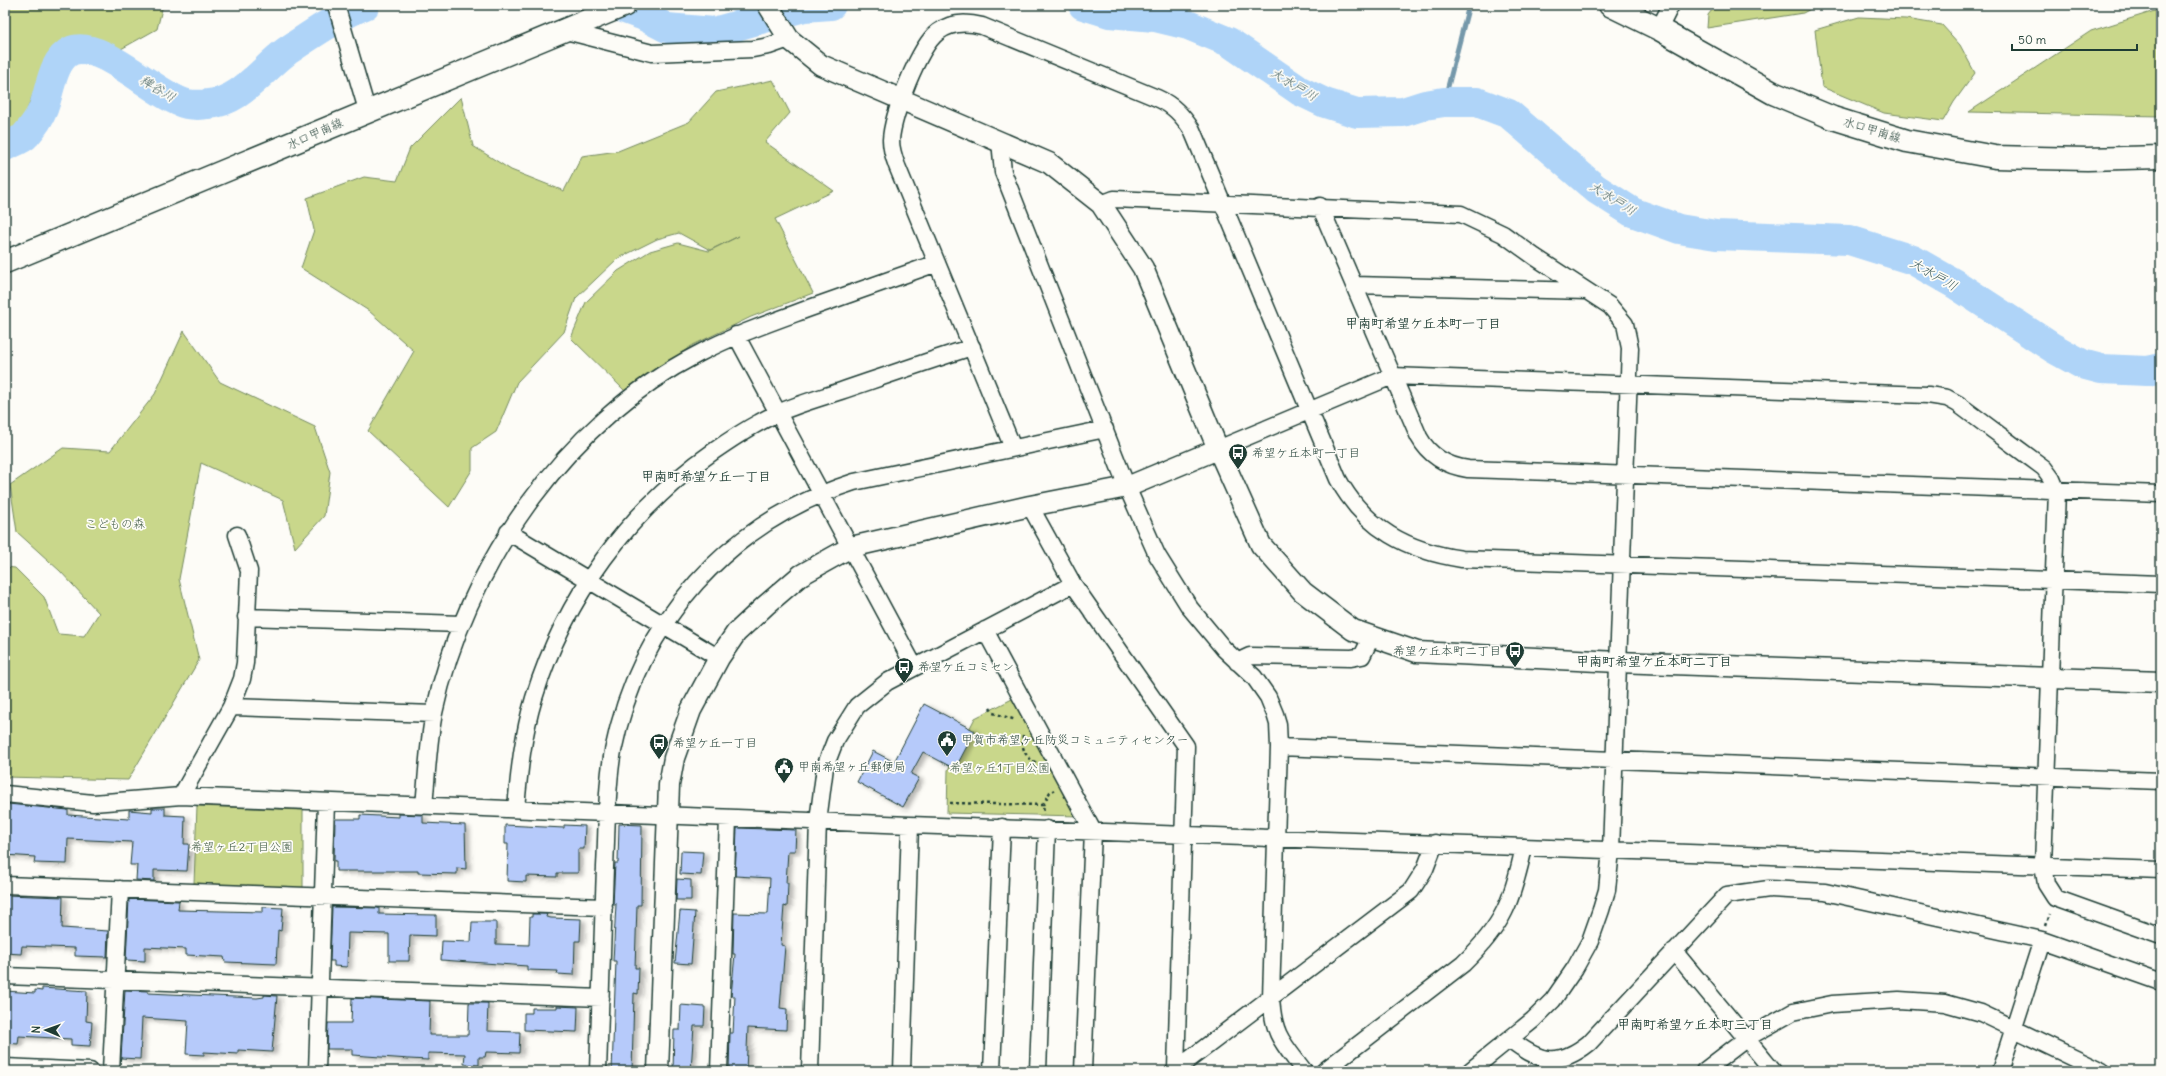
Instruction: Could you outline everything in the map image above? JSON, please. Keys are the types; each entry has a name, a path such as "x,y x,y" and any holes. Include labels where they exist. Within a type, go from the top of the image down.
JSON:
{"main road":[{"name":"水口甲南線","path":"5,262 287,146 367,110 624,5"},
{"name":"水口甲南線","path":"1610,5 1659,29 1773,93 1833,118 1907,141 1995,157 2087,159 2161,157"}],"street":[{"path":"336,5 367,110"},
{"path":"768,5 785,34 821,65 1049,163 1101,204 1143,268 1218,449 1262,545 1303,592 1353,630 1417,652 1618,662 2161,682"},
{"path":"1659,29 1671,5"},
{"path":"1013,448 893,155 891,139 893,125 921,52 933,36 944,29 959,24 982,26 1157,98 1170,105 1182,116 1192,130 1308,410 1345,492 1355,506 1381,530 1409,546 1440,556 1462,559 2161,584"},
{"path":"562,30 652,53 753,49 769,46 785,34"},
{"path":"1000,141 1003,172 1127,487 1158,555 1178,592 1204,628 1254,677 1272,705 1278,724 1279,747 1275,838 1271,997 1272,1018 1275,1029 1304,1071"},
{"path":"1101,204 1114,199 1320,206 1461,214 1503,234 1535,257 1610,306 1625,324 1630,348 1627,384 1611,850 1607,890 1592,935 1583,955 1553,1000 1511,1040 1470,1071"},
{"path":"1320,206 1423,445 1433,455 1448,464 1468,469 2161,494"},
{"path":"424,806 434,714 446,668 461,624 475,593 508,532 560,464 605,419 664,374 696,355 736,335 937,263"},
{"path":"1354,285 1587,291"},
{"path":"736,335 777,413 822,492 914,666"},
{"path":"516,809 520,762 534,698 554,641 568,612 588,580 613,546 682,474 730,440 777,413 972,347"},
{"path":"658,1071 669,785 674,758 694,704 719,658 736,633 784,589 802,575 850,547 1030,506 1127,487 1392,376 1938,396 1958,404 2044,468 2052,479 2057,491 2046,777 2044,865 2046,884 2055,898 2161,936"},
{"path":"598,1071 610,772 617,734 636,676 664,625 697,582 740,541 766,522 822,492 854,482 1105,429"},
{"path":"1030,506 1073,584 1186,746 1185,834 1175,1070"},
{"path":"508,532 719,658"},
{"path":"181,796 231,707 242,679 245,663 249,571 237,535"},
{"path":"810,1071 818,821 825,767 835,741 849,716 876,689 914,666 1073,584"},
{"path":"246,617 461,624"},
{"path":"985,630 1093,830 1083,1071"},
{"path":"1237,662 1250,656 1351,658 1362,656 1372,636"},
{"path":"231,707 434,714"},
{"path":"1279,747 2161,781"},
{"path":"5,794 93,803 181,796 326,803 668,814 728,818 910,825 1093,830 2161,870"},
{"path":"317,1071 326,803"},
{"path":"719,1071 728,818"},
{"path":"902,1071 910,825"},
{"path":"992,1071 1002,827"},
{"path":"1038,1071 1047,829"},
{"path":"1175,1070 1410,891 1425,869 1435,843"},
{"path":"1324,1071 1463,964 1492,933 1508,906 1514,891 1524,847"},
{"path":"5,885 604,907"},
{"path":"111,1071 120,889"},
{"path":"1511,1040 1524,1051 1539,1058 1552,1059 1570,1056 1589,1044 1727,895 1769,889 1825,892 2042,940 2161,982"},
{"path":"2000,1071 2042,940"},
{"path":"1674,951 1773,1071"},
{"path":"5,976 320,989 601,998"},
{"path":"1704,1071 1747,1038 1780,1018 1805,1009 1832,1004 1899,1000 1931,1001 1957,1006 1980,1013 2102,1071"},
{"path":"5,1067 90,1071"}],"path":[{"path":"950,803 1043,805 1047,829"},
{"path":"2042,940 2055,898"}],"green space":[{"path":"5,5 163,5 157,29 121,49 76,40 41,73 22,123 5,144"},
{"path":"1716,5 1818,5 1803,13 1707,28 1708,15"},
{"path":"2161,9 2161,116 1969,112 2091,31"},
{"path":"1859,17 1906,19 1942,25 1960,45 1975,73 1954,102 1943,121 1884,113 1822,87 1815,30"},
{"path":"773,80 790,113 765,142 834,191 775,219 813,293 751,317 693,345 625,391 571,338 586,302 618,271 650,251 678,243 709,251 739,236 710,250 679,233 657,239 617,259 576,298 564,332 517,382 496,432 472,448 472,470 449,507 368,431 414,351 369,311 301,268 314,230 307,198 364,177 397,181 410,148 461,97 473,146 511,170 564,191 582,156 618,151 689,122 716,92"},
{"name":"こどもの森","path":"184,331 220,382 315,427 330,472 324,516 295,548 283,500 201,463 179,579 199,660 128,780 5,777 5,567 15,568 44,597 58,634 84,636 99,613 60,571 17,532 10,485 63,448 110,451 155,394"},
{"name":"希望ヶ丘1丁目公園","path":"1014,698 1080,816 947,813 948,770 975,718"},
{"name":"希望ヶ丘2丁目公園","path":"197,806 303,810 303,889 194,883"}],"building":[{"name":"甲賀市希望ヶ丘防災コミュニティセンター","path":"924,704 975,731 955,769 923,752 911,774 919,778 903,807 857,782 873,751 894,762"},
{"path":"8,804 68,810 68,815 129,819 129,810 152,812 152,808 165,808 165,815 185,816 184,844 189,844 187,871 154,870 154,881 136,880 137,865 130,865 132,842 68,839 67,864 34,863 35,857 5,855 5,807 8,807"},
{"path":"399,814 423,815 423,823 465,825 466,869 457,868 457,874 418,873 418,871 336,871 336,861 334,861 335,819 360,819 360,815 399,817"},
{"path":"619,824 642,825 641,905 637,905 635,968 639,968 638,994 634,993 632,1071 612,1071 616,961 613,961 616,904 613,904 615,863 618,863"},
{"path":"505,825 564,828 564,825 585,826 584,849 578,849 578,873 557,873 557,877 526,876 526,882 507,881 508,844 505,844"},
{"path":"737,828 796,830 795,851 788,851 786,883 788,883 787,907 784,906 781,945 785,946 780,1008 787,1009 786,1030 748,1028 746,1071 729,1071 730,1033 733,1033 735,996 731,996 735,954 733,954 734,913 768,914 770,878 735,876"},
{"path":"681,851 703,852 701,875 680,874"},
{"path":"677,879 691,880 691,900 676,900"},
{"path":"5,895 63,897 62,928 108,931 107,957 75,956 75,948 22,946 21,954 5,953"},
{"path":"129,899 179,901 178,910 263,912 263,907 283,908 281,931 278,930 276,964 225,962 224,957 186,955 186,949 145,947 145,961 126,960"},
{"path":"332,907 379,908 379,914 436,915 436,936 410,935 409,961 389,961 389,934 348,933 347,967 334,966 334,961 330,961"},
{"path":"680,911 695,912 691,964 675,963"},
{"path":"532,914 547,914 546,917 551,918 581,919 580,941 575,941 574,975 557,974 558,971 527,970 527,966 441,960 442,941 471,942 472,922 496,922 496,944 529,945 530,917 532,917"},
{"path":"42,988 87,991 86,1021 92,1022 90,1046 71,1045 71,1039 19,1036 18,1044 5,1043 5,991 35,993 35,990 42,991"},
{"path":"125,990 148,991 148,993 257,998 264,997 264,995 277,996 272,1052 238,1050 238,1054 204,1052 204,1055 186,1054 188,1021 142,1018 140,1059 121,1058"},
{"path":"352,998 430,1001 429,1035 468,1035 469,1003 488,1003 487,1031 520,1032 519,1053 486,1052 485,1057 479,1057 479,1065 464,1064 465,1054 428,1053 428,1060 352,1055 352,1049 327,1049 328,1023 351,1023"},
{"path":"681,1005 705,1007 704,1026 694,1026 691,1070 673,1071 674,1030 680,1030"},
{"path":"557,1006 578,1007 577,1032 524,1030 524,1013 532,1013 532,1008 557,1008"}],"waterway":[{"name":"稗谷川","path":"5,146 24,137 36,122 43,109 52,77 60,61 71,51 83,49 113,60 161,91 187,104 208,104 220,102 241,91 287,51 315,32 365,5"},
{"name":"大水戸川","path":"614,5 642,15 667,28 714,32 804,7 831,5"},
{"name":"大水戸川","path":"1083,5 1109,13 1155,17 1188,25 1229,42 1300,91 1325,103 1357,113 1403,112 1425,105 1444,102 1477,102 1509,114 1596,189 1632,212 1679,229 1716,235 1849,240 1913,260 1955,284 2053,348 2082,364 2101,369 2147,371 2161,368"},
{"path":"1444,102 1469,5"}],"place":[{"name":"希望ケ丘本町一丁目","path":"1238,470"},
{"name":"希望ケ丘本町二丁目","path":"1515,668"},
{"name":"希望ケ丘コミセン","path":"904,684"},
{"name":"甲賀市希望ヶ丘防災コミュニティセンター","path":"947,757"},
{"name":"希望ケ丘一丁目","path":"659,760"},
{"name":"甲南希望ヶ丘郵便局","path":"784,784"}],"district":[{"name":"甲南町希望ケ丘本町一丁目","path":"1423,323"},
{"name":"甲南町希望ケ丘一丁目","path":"706,476"},
{"name":"甲南町希望ケ丘本町二丁目","path":"1654,661"},
{"name":"甲南町希望ケ丘本町三丁目","path":"1695,1024"}]}
